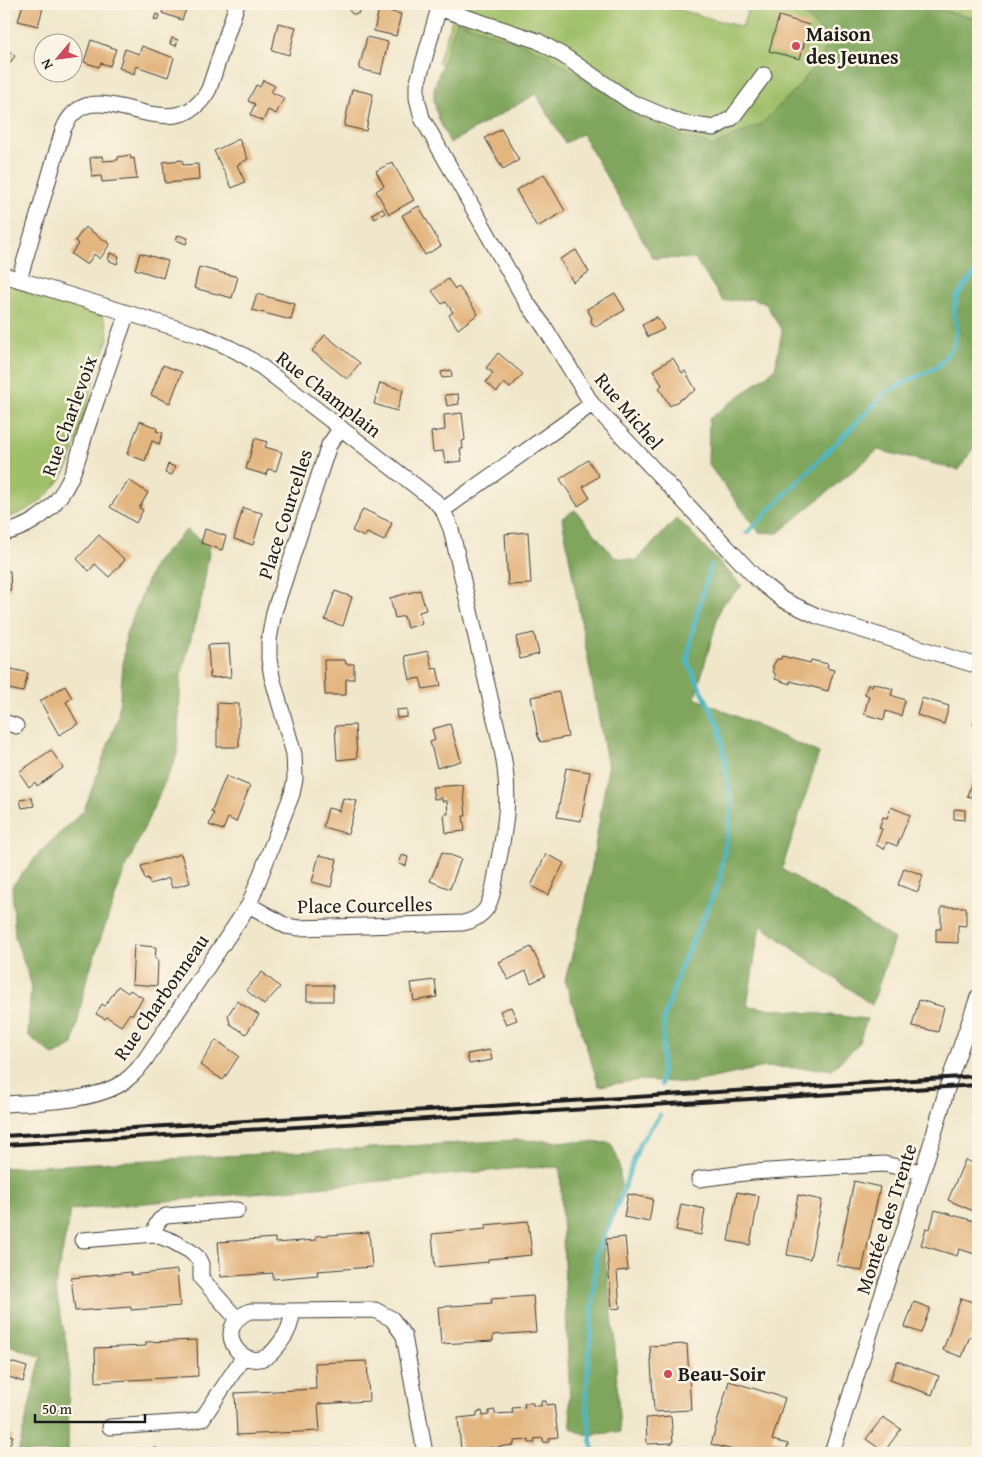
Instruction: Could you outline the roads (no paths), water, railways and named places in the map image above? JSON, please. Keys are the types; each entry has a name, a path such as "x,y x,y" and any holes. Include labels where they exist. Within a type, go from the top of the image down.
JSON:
{"street":[{"path":"19,280 63,130 72,115 80,108 97,103 162,116 181,114 193,108 202,100 209,89 237,4"},
{"path":"439,6 538,41 564,56 631,102 680,123 714,128 732,118 764,75"},
{"name":"Rue Michel","path":"439,6 417,85 417,98 422,118 525,300 545,328 592,404 758,580 783,600 817,616 978,666"},
{"name":"Rue Champlain","path":"4,275 205,337 232,348 263,368 435,500 443,510"},
{"name":"Rue Charlevoix","path":"4,533 26,526 41,516 54,504 64,490 127,313"},
{"path":"443,510 592,404"},
{"name":"Place Courcelles","path":"340,428 329,445 274,612 270,630 268,649 270,668 294,754 295,778 289,802 249,905 286,926 299,928 458,924 469,922 479,916 489,903 506,822 507,775 451,529 443,510"},
{"name":"Rue Charbonneau","path":"4,1104 92,1095 107,1091 126,1080 151,1051 249,905"},
{"name":"Montée des Trente","path":"832,1453 922,1172 950,1078 978,996"},
{"path":"699,1179 752,1172 884,1164 922,1172"},
{"path":"154,1234 156,1224 166,1216 238,1210"},
{"path":"82,1240 154,1234 190,1251 198,1258 201,1264 202,1278 237,1319"},
{"path":"292,1311 292,1321 289,1330 270,1354 265,1357 251,1359 244,1356 234,1345 231,1330 237,1319 250,1312 292,1311 375,1310 392,1319 404,1336 425,1453"},
{"path":"110,1427 189,1422 202,1419 244,1356"}],"waterway":[{"path":"747,533 888,391 939,366 954,345 957,326 954,315 956,298 978,268"},
{"path":"661,1085 664,1019 680,968 719,883 732,806 719,726 687,661 694,625 711,565"},
{"path":"593,1453 586,1399 596,1255 621,1196 640,1143 660,1115"}],"railway":[{"path":"4,1136 978,1076"},
{"path":"4,1145 978,1085"}],"place":[{"name":"Maison des Jeunes","path":"796,46"},
{"name":"Beau-Soir","path":"668,1374"}]}
